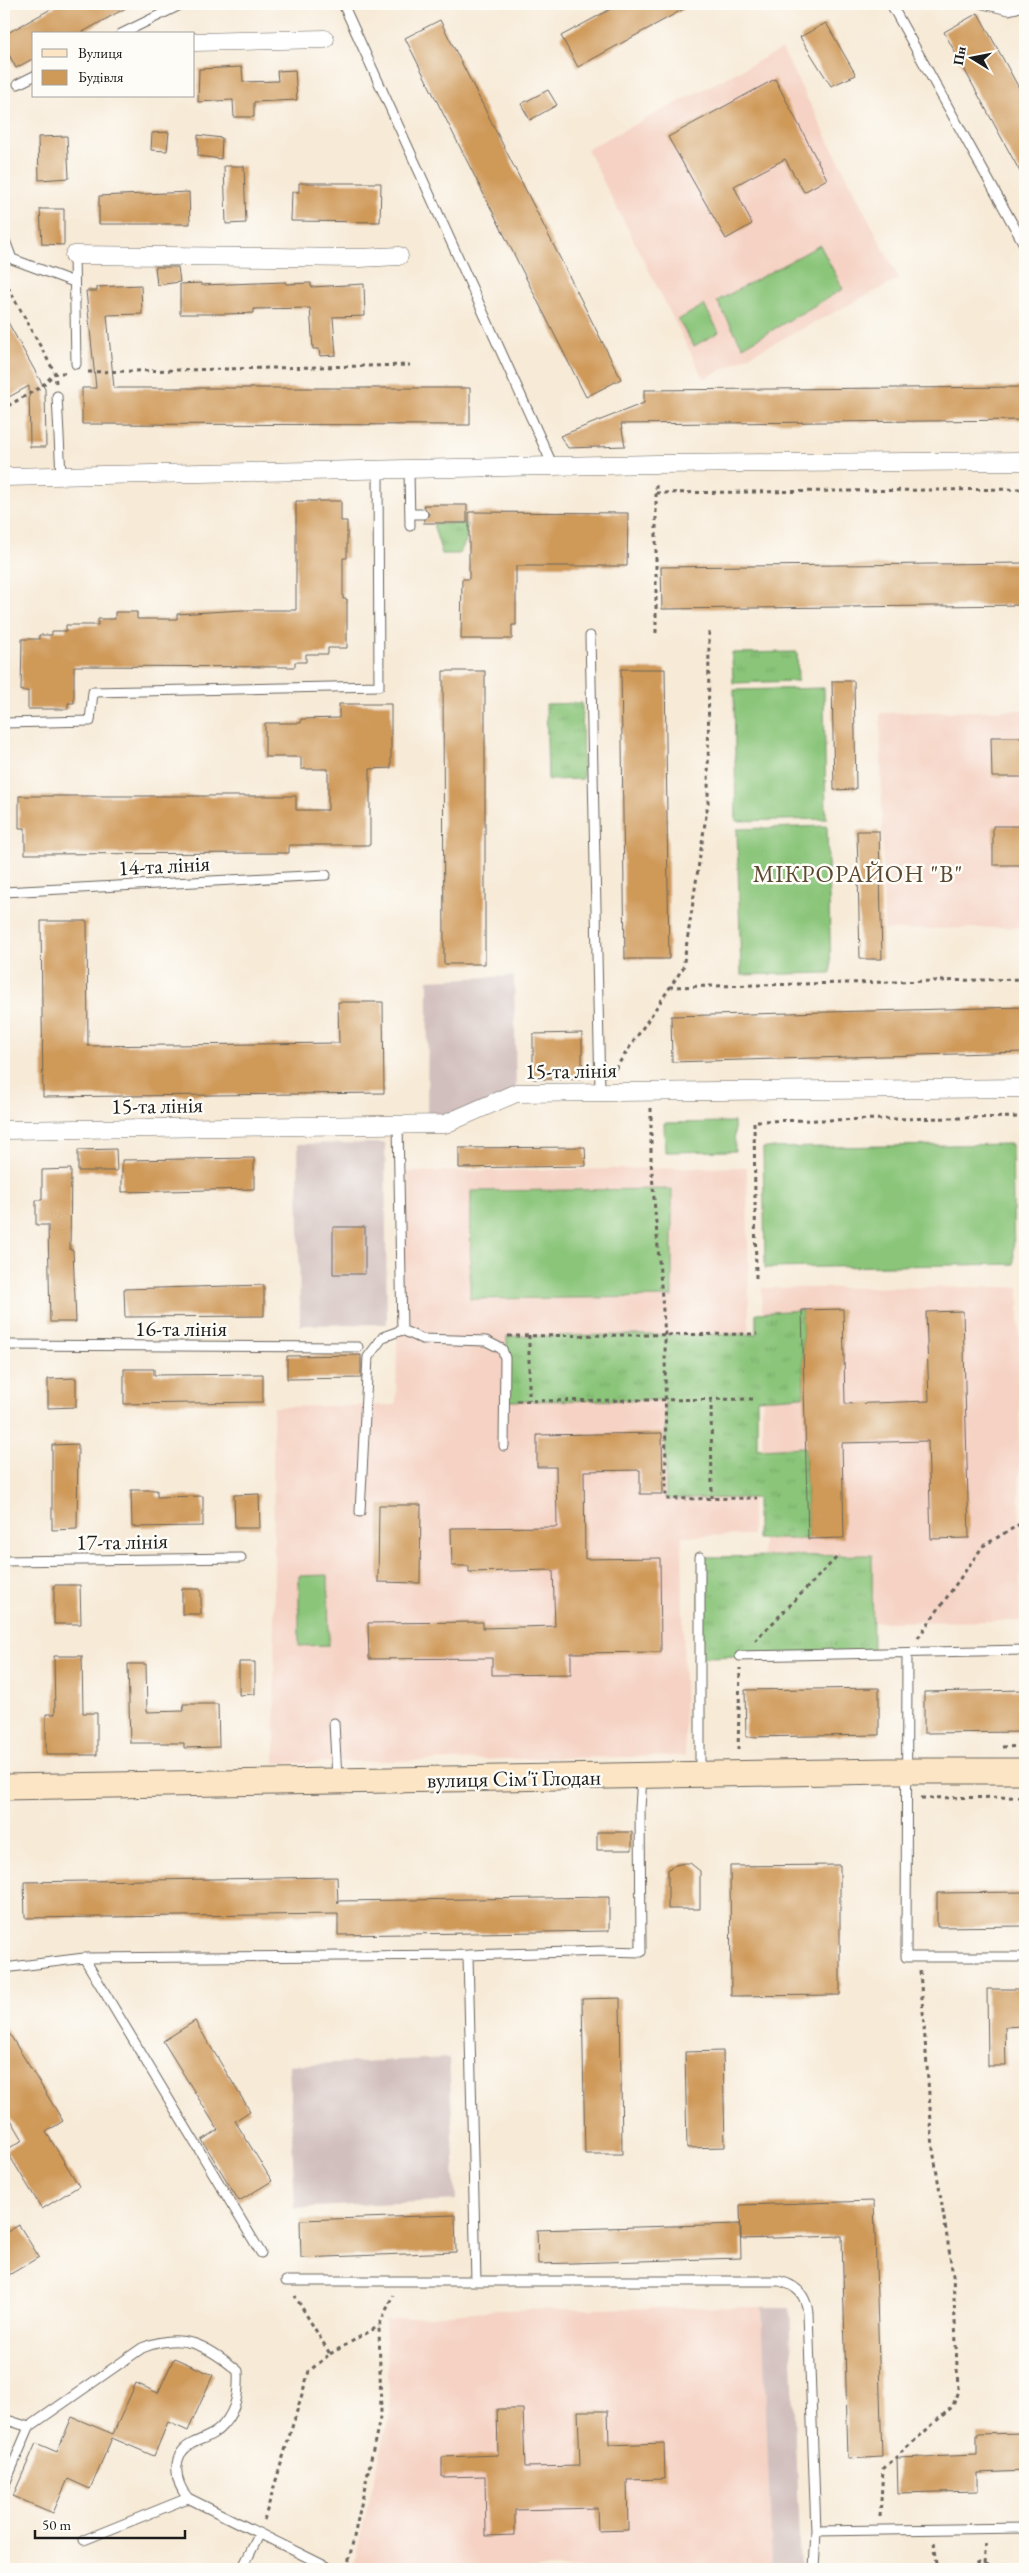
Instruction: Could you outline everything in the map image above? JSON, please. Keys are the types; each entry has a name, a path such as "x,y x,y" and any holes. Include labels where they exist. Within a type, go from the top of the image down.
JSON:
{"street":[{"path":"195,42 325,39"},
{"path":"74,255 360,258 399,256"},
{"path":"4,477 656,464 1025,460"},
{"name":"15-та лінія","path":"4,1130 445,1124 516,1093 1025,1088"},
{"name":"вулиця Сім'ї Глодан","path":"4,1787 907,1771 1025,1771"}],"lane":[{"path":"125,32 182,4"},
{"path":"342,4 553,466"},
{"path":"891,4 1025,246"},
{"path":"983,4 1010,10 1025,6"},
{"path":"18,84 32,77"},
{"path":"4,238 12,259 74,282"},
{"path":"74,255 76,364"},
{"path":"57,396 60,476"},
{"path":"4,723 90,722 93,692 379,686 378,470"},
{"path":"409,470 410,526"},
{"path":"410,514 423,514"},
{"path":"590,636 600,1091"},
{"name":"14-та лінія","path":"4,892 326,875"},
{"path":"398,1125 402,1330"},
{"path":"360,1512 368,1357 384,1336 402,1330 422,1339 486,1341 502,1349 505,1358 504,1446"},
{"name":"16-та лінія","path":"4,1345 358,1348"},
{"path":"700,1557 700,1775"},
{"name":"17-та лінія","path":"4,1561 241,1558"},
{"path":"740,1656 1025,1650"},
{"path":"907,1653 906,1957 1025,1957"},
{"path":"334,1723 337,1781"},
{"path":"4,1968 84,1958 640,1952 640,1810 642,1776"},
{"path":"468,1955 476,2281"},
{"path":"84,1958 261,2253"},
{"path":"286,2281 780,2281 797,2288 803,2295 808,2313 816,2531 814,2569"},
{"path":"4,2486 29,2427 142,2348 158,2341 175,2339 192,2343 217,2353 238,2371 239,2391 234,2410 223,2426 208,2438 190,2445 178,2461 177,2481 188,2498 259,2535 331,2569"},
{"path":"4,2419 29,2427"},
{"path":"84,2540 188,2498"},
{"path":"816,2531 1025,2528"},
{"path":"242,2569 259,2535"}],"path":[{"path":"4,280 55,373 57,396"},
{"path":"86,372 410,365"},
{"path":"4,408 41,387 55,373 69,372"},
{"path":"656,464 656,633"},
{"path":"656,493 1025,489"},
{"path":"600,1091 683,968 708,803 709,632"},
{"path":"669,988 1025,979"},
{"path":"650,1091 651,1161 665,1335 666,1499 757,1498"},
{"path":"756,1278 754,1121 1025,1117"},
{"path":"507,1345 507,1336 757,1334"},
{"path":"529,1336 529,1400"},
{"path":"514,1401 757,1399"},
{"path":"711,1400 712,1498"},
{"path":"907,1653 983,1546 1025,1521"},
{"path":"738,1750 740,1656 839,1555"},
{"path":"907,1798 1025,1797"},
{"path":"880,2530 883,2469 953,2406 958,2390 953,2275 933,2149 919,1958"},
{"path":"286,2281 330,2354"},
{"path":"347,2569 381,2413 379,2326 400,2281"},
{"path":"259,2535 308,2371 330,2354 379,2326"},
{"path":"984,2564 987,2528"},
{"path":"932,2530 938,2569"},
{"path":"970,2569 975,2565 984,2564 992,2569"}],"shaded area":[{"path":"782,49 899,279 704,379 587,149"},
{"path":"1025,710 1025,927 884,930 880,713"},
{"path":"514,976 516,1093 427,1124 428,980"},
{"path":"385,1143 387,1324 300,1325 298,1144"},
{"path":"747,1167 752,1535 682,1536 685,1756 275,1763 273,1407 396,1405 400,1172"},
{"path":"1019,1287 1020,1621 763,1623 762,1288"},
{"path":"449,2058 456,2200 295,2208 289,2065"},
{"path":"762,2307 772,2569 360,2569 353,2567 390,2413 385,2320 496,2310"},
{"path":"762,2307 790,2307 800,2569 772,2569"}],"green space":[{"path":"820,245 843,289 743,347 717,301"},
{"path":"704,305 719,332 694,346 678,320"},
{"path":"433,524 467,524 466,541 459,554 442,554"},
{"path":"797,652 798,681 733,683 732,653"},
{"path":"824,688 826,819 736,821 734,690"},
{"path":"582,703 583,779 548,780 546,704"},
{"path":"827,826 831,973 741,975 737,829"},
{"path":"734,1122 735,1151 665,1152 664,1123"},
{"path":"1012,1144 1014,1264 765,1268 763,1148"},
{"path":"672,1189 672,1297 470,1299 471,1191"},
{"path":"802,1310 804,1396 757,1399 757,1449 805,1447 808,1539 757,1539 757,1498 666,1499 665,1400 507,1401 507,1336 756,1334 756,1313"},
{"path":"872,1555 873,1654 699,1657 700,1557"},
{"path":"328,1575 329,1645 299,1646 299,1576"}],"building":[{"path":"60,4 133,4 83,32 32,32 32,59 16,68 4,45 4,35"},
{"path":"620,4 693,4 578,67 561,36"},
{"path":"978,13 1025,99 1025,181 944,32"},
{"path":"440,20 621,379 586,397 405,38"},
{"path":"826,23 856,75 831,86 800,37"},
{"path":"242,67 243,82 278,81 277,71 295,70 297,100 254,102 254,117 234,117 233,100 198,102 199,69"},
{"path":"775,79 827,179 804,192 785,159 734,186 752,224 726,239 668,137"},
{"path":"548,90 557,105 530,120 521,104"},
{"path":"169,132 167,151 151,150 152,133"},
{"path":"198,135 222,138 221,159 198,156"},
{"path":"67,136 69,178 39,180 38,137"},
{"path":"224,166 244,166 246,223 226,224"},
{"path":"299,183 381,183 380,222 291,221 292,192 299,192"},
{"path":"189,192 190,224 99,224 99,196"},
{"path":"40,209 64,209 64,245 42,244"},
{"path":"155,267 178,267 180,282 157,285"},
{"path":"286,282 286,284 311,283 311,287 364,284 365,316 333,317 336,355 320,356 319,349 313,349 310,308 254,309 254,313 180,314 180,284"},
{"path":"141,285 142,314 107,315 114,388 470,388 470,425 82,424 82,388 96,388 86,291 97,291 97,287"},
{"path":"4,315 45,389 46,447 30,447 29,386 9,397 4,387"},
{"path":"1025,387 1025,420 621,424 625,446 568,448 560,436 644,403 644,390"},
{"path":"296,501 341,501 341,521 347,521 347,558 343,558 343,599 347,599 347,648 328,648 328,654 306,654 306,662 295,662 295,667 74,666 74,703 68,703 68,709 28,709 28,691 21,691 22,639 39,639 39,635 52,635 52,631 66,631 66,625 98,625 98,619 115,619 115,612 137,612 137,619 177,619 177,614 242,610 296,610"},
{"path":"423,505 467,505 467,523 423,523 429,514"},
{"path":"469,512 628,513 627,566 516,566 516,625 512,625 512,639 461,639 462,579 469,579"},
{"path":"1025,563 1025,605 662,609 661,567"},
{"path":"621,669 665,669 669,959 625,959"},
{"path":"443,671 485,671 485,964 444,964"},
{"path":"832,681 854,681 856,789 834,790"},
{"path":"339,704 391,704 391,768 370,769 370,845 289,845 289,853 25,854 25,828 19,828 19,796 296,796 296,810 328,810 328,769 301,769 301,757 265,757 265,723 301,723 301,719 339,718"},
{"path":"991,737 1025,737 1025,777 992,777"},
{"path":"993,826 1025,826 1025,865 993,865"},
{"path":"857,831 879,831 882,959 860,959"},
{"path":"41,921 87,921 88,1046 339,1043 338,1002 383,1002 384,1093 43,1097"},
{"path":"1025,1007 1025,1052 672,1062 671,1016"},
{"path":"582,1033 582,1079 533,1079 533,1034"},
{"path":"585,1147 586,1166 459,1168 459,1148"},
{"path":"116,1149 117,1171 78,1171 78,1150"},
{"path":"254,1158 254,1189 122,1192 122,1160"},
{"path":"71,1169 70,1250 73,1250 76,1322 50,1322 48,1225 36,1225 36,1200 42,1200 42,1170"},
{"path":"333,1227 365,1227 365,1274 333,1274"},
{"path":"264,1285 264,1316 125,1317 124,1289"},
{"path":"843,1309 845,1404 929,1401 926,1312 963,1311 969,1538 931,1539 928,1441 842,1443 844,1538 808,1539 802,1310"},
{"path":"361,1355 361,1378 287,1379 287,1356"},
{"path":"124,1369 154,1369 154,1375 263,1374 263,1402 124,1404"},
{"path":"76,1378 76,1407 48,1408 48,1379"},
{"path":"662,1433 663,1494 640,1494 640,1470 584,1471 585,1559 660,1558 661,1652 571,1653 571,1674 492,1675 492,1658 369,1659 368,1623 483,1622 483,1628 555,1626 553,1570 469,1572 469,1566 452,1566 451,1528 557,1527 556,1467 537,1467 537,1435"},
{"path":"78,1444 77,1529 52,1530 52,1445"},
{"path":"131,1490 157,1490 157,1497 203,1496 203,1526 132,1527"},
{"path":"259,1494 260,1528 235,1528 234,1495"},
{"path":"379,1505 421,1505 420,1583 378,1582"},
{"path":"54,1585 80,1585 81,1624 54,1624"},
{"path":"182,1589 201,1589 201,1614 182,1614"},
{"path":"54,1656 82,1656 83,1713 97,1713 97,1755 46,1755 46,1714 55,1714"},
{"path":"239,1662 255,1662 255,1694 239,1695"},
{"path":"128,1664 146,1664 147,1712 184,1711 183,1704 218,1704 219,1747 184,1748 184,1743 130,1743"},
{"path":"879,1688 879,1735 746,1737 745,1690"},
{"path":"1025,1690 1025,1732 924,1733 924,1692"},
{"path":"597,1832 632,1832 632,1850 597,1850"},
{"path":"690,1863 700,1871 700,1909 668,1909 668,1870 672,1866"},
{"path":"840,1865 840,1995 731,1996 730,1866"},
{"path":"337,1877 338,1904 338,1901 609,1897 609,1931 338,1935 338,1914 25,1918 24,1882"},
{"path":"1025,1892 1025,1926 937,1927 937,1893"},
{"path":"987,1989 1021,1989 1022,2026 1005,2027 1006,2066 988,2066"},
{"path":"620,1998 622,2154 585,2154 582,1999"},
{"path":"195,2021 250,2111 235,2121 272,2181 239,2201 202,2140 218,2130 163,2041"},
{"path":"4,2025 63,2121 46,2132 79,2186 42,2209 6,2150 23,2140 4,2108"},
{"path":"723,2051 725,2147 687,2148 685,2052"},
{"path":"874,2201 882,2457 848,2459 842,2236 741,2239 740,2205"},
{"path":"455,2215 456,2252 301,2258 300,2220"},
{"path":"740,2224 741,2258 538,2264 537,2230"},
{"path":"19,2225 39,2257 4,2278 4,2234"},
{"path":"174,2358 213,2375 188,2431 168,2422 154,2456 112,2438 90,2489 68,2479 53,2513 13,2496 36,2443 57,2452 72,2417 113,2434 136,2383 158,2393"},
{"path":"497,2409 523,2409 525,2467 580,2466 578,2411 608,2411 609,2445 664,2443 665,2479 627,2480 628,2530 598,2531 597,2508 515,2510 515,2535 486,2536 485,2476 442,2477 442,2457 498,2455"},
{"path":"1025,2433 1025,2471 978,2473 978,2491 898,2493 897,2458 977,2455 977,2434"}],"district":[{"name":"МІКРОРАЙОН \"В\"","path":"858,874"}]}
